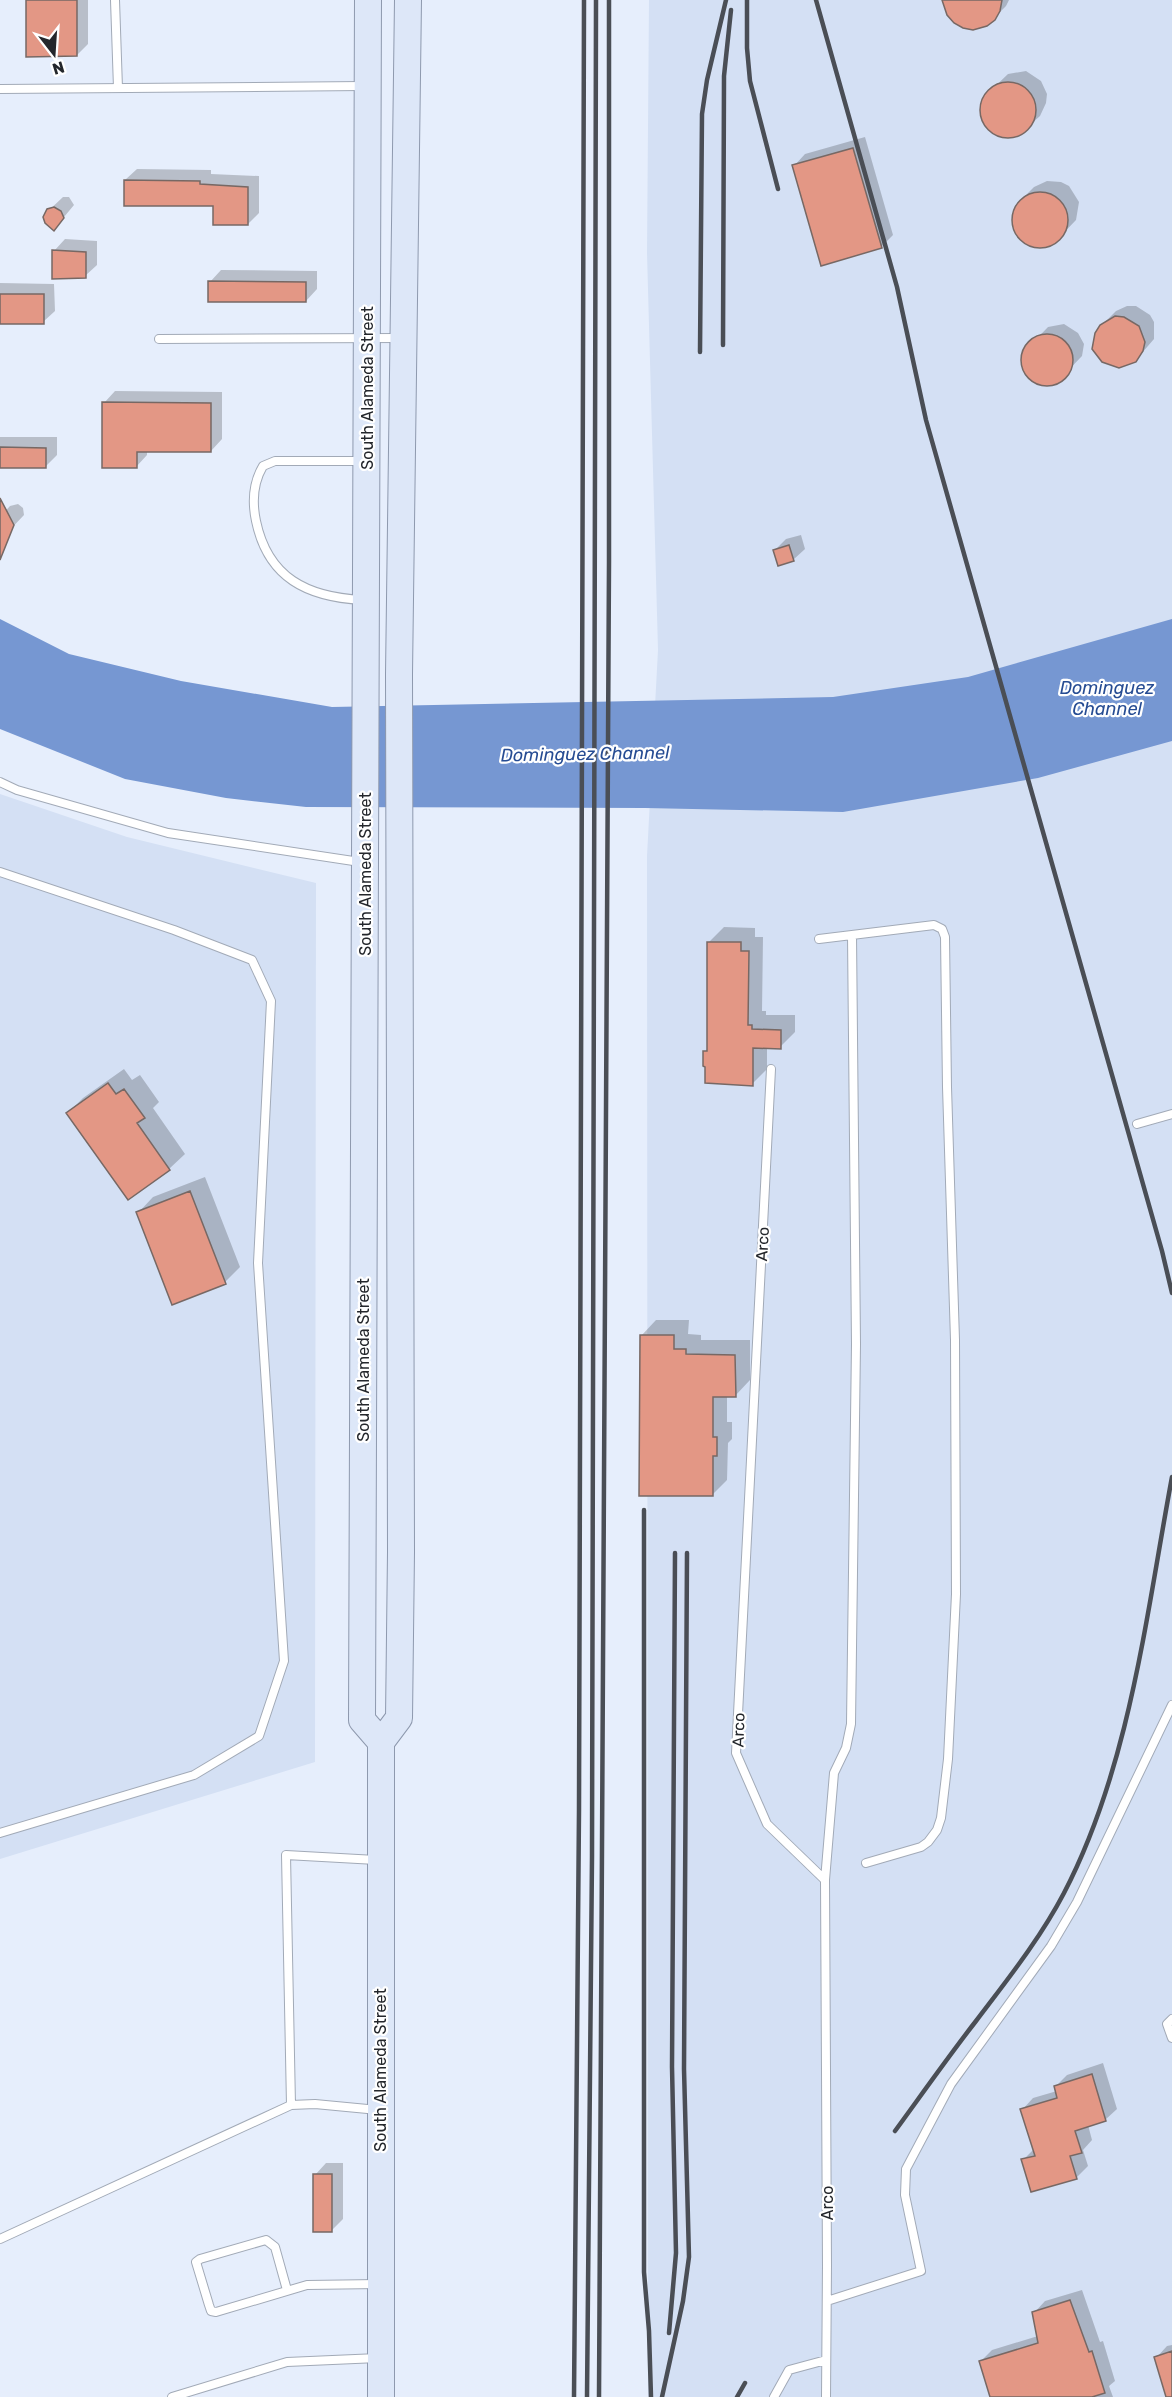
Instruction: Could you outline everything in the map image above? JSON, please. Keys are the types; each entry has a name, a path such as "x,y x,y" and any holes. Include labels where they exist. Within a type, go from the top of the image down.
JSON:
{"main road":[{"name":"South Alameda Street","path":"368,0 362,1720 381,1742"},
{"name":"South Alameda Street","path":"381,2397 381,1742 399,1718 401,1552 399,674 408,0"}],"lane":[{"path":"115,0 118,87"},
{"path":"0,89 368,86"},
{"path":"159,339 404,338"},
{"path":"366,600 327,596 288,578 277,568 266,554 260,539 255,515 254,487 263,466 275,461 367,460"},
{"path":"0,782 17,790 168,833 365,856"},
{"path":"0,872 174,930 252,960 271,1001 258,1263 284,1661 259,1736 194,1775 0,1833"},
{"path":"819,939 934,925 942,929 945,937 947,1087 956,1340 956,1594 948,1759 940,1818 937,1830 928,1842 921,1847 866,1863"},
{"path":"825,1880 834,1773 846,1748 851,1724 856,1344 852,935"},
{"name":"Arco","path":"771,1069 736,1753 767,1824 825,1880 826,2397"},
{"path":"1137,1124 1172,1114"},
{"path":"827,2301 921,2271 905,2195 906,2169 951,2084 1051,1946 1077,1902 1172,1706"},
{"path":"291,2105 286,1855 381,1860"},
{"path":"1172,2019 1167,2024 1172,2038"},
{"path":"0,2239 291,2105 315,2104 380,2110"},
{"path":"287,2290 275,2247 266,2240 196,2262 209,2305 212,2311 216,2312 307,2285 380,2284"},
{"path":"172,2397 287,2362 380,2358"},
{"path":"774,2397 789,2370 826,2360"}],"shaded area":[{"path":"649,0 1172,0 1172,2397 648,2397 647,856 658,650 647,253"},
{"path":"0,794 127,837 316,883 315,1762 0,1859"}],"water":[{"name":"Dominguez Channel","path":"0,619 69,654 181,681 332,707 833,697 968,677 1172,619 1172,741 1038,778 843,812 645,808 306,807 226,798 125,779 0,729"}],"building":[{"path":"26,0 77,0 77,56 26,57"},
{"path":"942,0 1002,0 995,20 987,26 973,30 954,23 947,15"},
{"path":"1008,82 1019,84 1028,90 1034,99 1036,110 1034,121 1028,130 1019,136 1008,138 997,136 988,130 982,121 980,110 982,99 988,90 997,84"},
{"path":"853,148 882,248 821,266 792,165"},
{"path":"124,180 200,181 200,184 248,187 248,225 213,225 213,206 124,206"},
{"path":"1034,192 1046,192 1056,196 1064,204 1068,220 1064,236 1056,244 1046,248 1034,248 1024,244 1016,236 1012,226 1012,214 1016,204 1024,196"},
{"path":"54,207 61,211 64,218 54,231 45,223 43,217 47,209"},
{"path":"52,250 86,252 86,278 52,279"},
{"path":"208,281 306,282 306,302 208,302"},
{"path":"0,294 44,294 44,324 0,324"},
{"path":"1115,316 1124,317 1139,326 1145,342 1143,351 1136,362 1119,368 1102,362 1092,349 1095,333 1100,325"},
{"path":"1047,334 1057,336 1065,342 1071,350 1073,360 1071,370 1065,378 1057,384 1047,386 1037,384 1029,378 1023,370 1021,360 1023,350 1029,342 1037,336"},
{"path":"102,402 211,403 211,452 137,452 137,468 102,468"},
{"path":"0,447 46,448 46,468 0,468"},
{"path":"0,498 14,525 0,560"},
{"path":"789,545 794,561 778,566 773,550"},
{"path":"707,942 741,942 741,951 749,951 748,1025 752,1025 752,1029 781,1030 781,1049 753,1048 753,1086 705,1083 703,1051 707,1051"},
{"path":"108,1083 116,1094 124,1089 145,1118 137,1123 170,1170 128,1200 66,1113"},
{"path":"190,1191 226,1284 172,1305 136,1212"},
{"path":"640,1335 674,1335 674,1349 686,1349 686,1354 735,1355 736,1397 713,1397 713,1437 717,1437 717,1456 713,1456 713,1496 639,1496"},
{"path":"1092,2074 1106,2121 1075,2131 1082,2153 1070,2156 1077,2179 1031,2192 1021,2159 1035,2156 1020,2109 1057,2098 1054,2086"},
{"path":"313,2174 332,2174 332,2232 313,2232"},
{"path":"1070,2300 1089,2352 1092,2351 1105,2393 1092,2397 990,2397 979,2361 1038,2343 1032,2312"},
{"path":"1172,2351 1172,2397 1166,2397 1154,2357"}],"railway":[{"path":"574,2397 579,1810 584,0"},
{"path":"587,2397 592,1857 596,0"},
{"path":"599,2397 609,562 609,0"},
{"path":"700,352 702,114 707,80 726,0"},
{"path":"747,0 750,81 778,189"},
{"path":"816,0 897,287 926,420 1172,1293"},
{"path":"723,345 724,76 731,10"},
{"path":"895,2131 1034,1943 1055,1910 1087,1844 1105,1794 1133,1690 1172,1477"},
{"path":"644,1510 644,2272 651,2397"},
{"path":"669,2333 676,2253 672,2067 675,1553"},
{"path":"662,2397 683,2301 689,2257 684,2069 687,1553"},
{"path":"737,2397 745,2383"}]}
